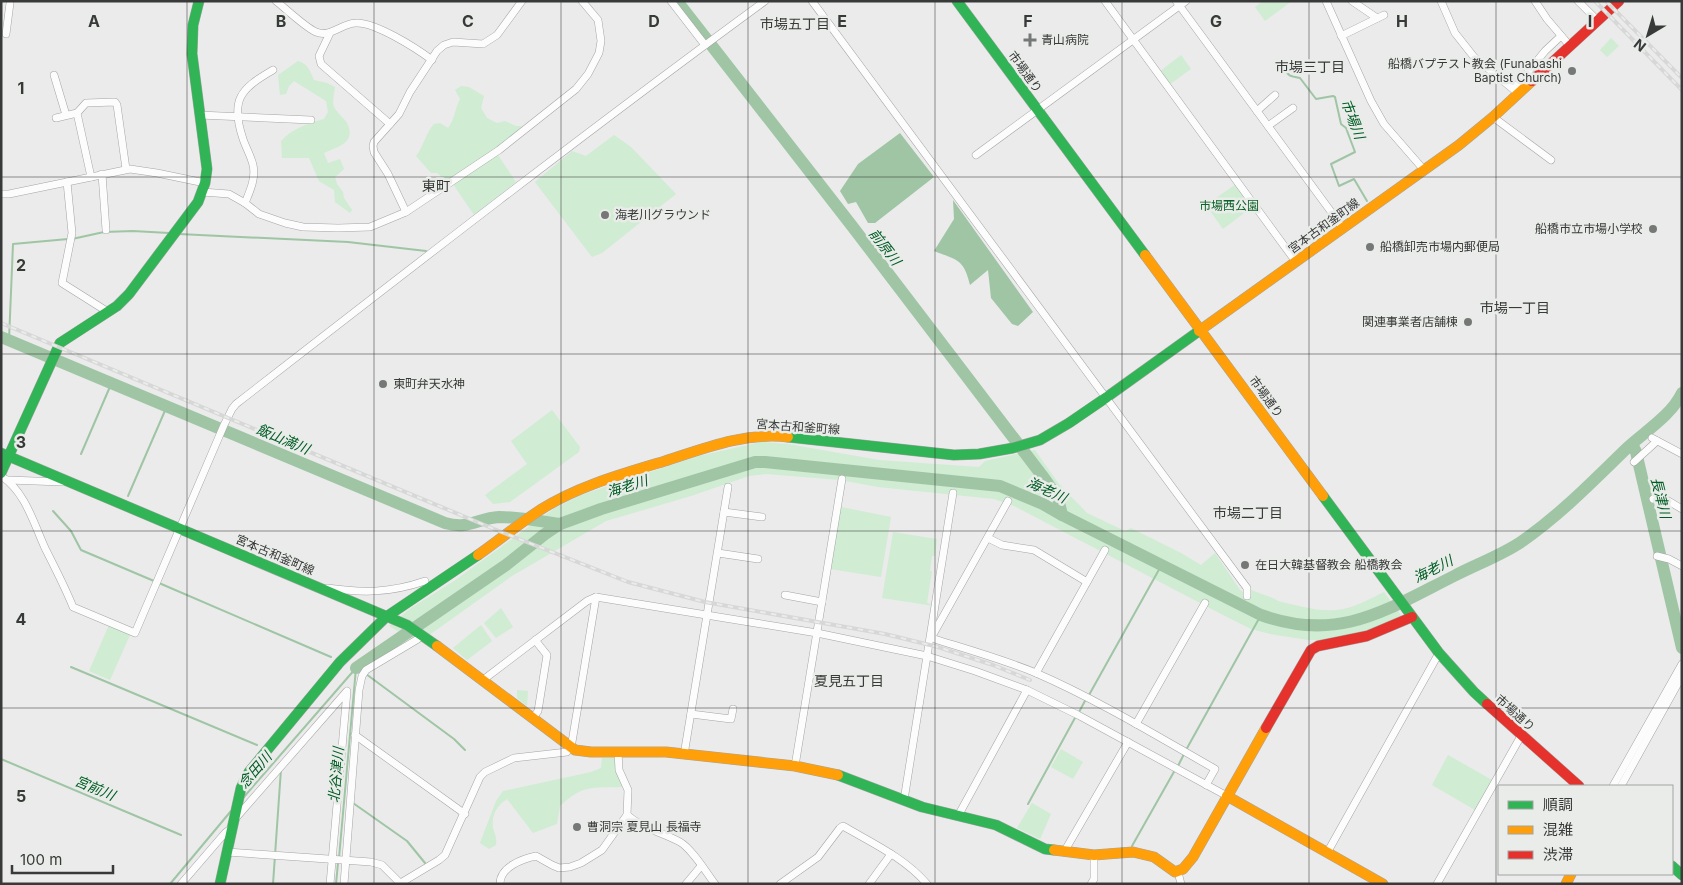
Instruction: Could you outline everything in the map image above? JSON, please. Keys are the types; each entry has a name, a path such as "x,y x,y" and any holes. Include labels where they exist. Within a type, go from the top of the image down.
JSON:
{"street":[{"path":"199,1 193,25 192,43 199,115 207,159 203,188 198,202 129,294 108,312 58,346 6,454 6,478 20,496 38,528 73,607 135,633 224,425 236,404 433,251 765,1"},
{"path":"276,1 315,32 326,34 355,23 368,25 418,49 432,60"},
{"path":"406,212 388,174 374,152 374,142 399,114 410,92 437,51 444,45 453,42 483,44 497,35 522,1"},
{"path":"1,194 9,194 126,169 157,173 224,193 245,203 259,214 285,223 304,227 370,227 406,212 499,150 576,90 588,74 599,53 601,40 598,20 582,1"},
{"path":"671,1 706,44"},
{"path":"812,1 1247,588 1247,596"},
{"name":"市場通り","path":"957,1 1439,652 1474,692 1578,785"},
{"path":"1104,1 1296,262"},
{"path":"1326,1 1369,98 1384,124 1424,170"},
{"path":"1352,1 1377,18"},
{"path":"1441,1 1455,33 1474,57 1517,91 1545,51 1561,36"},
{"path":"1535,1 1570,46"},
{"path":"1578,1 1598,21"},
{"name":"宮本古和釜町線","path":"386,616 449,576 532,516 575,492 606,479 727,441 750,437 779,436 954,455 996,452 1040,440 1107,397 1424,170 1493,118 1517,91 1619,1"},
{"path":"1,4 10,2 6,34"},
{"path":"976,155 1134,40 1180,3 1343,228"},
{"path":"1341,36 1384,15"},
{"path":"330,32 319,56 321,64 390,124"},
{"path":"245,203 253,181 253,166 243,140 238,117 239,100 253,82 273,70"},
{"path":"54,74 66,115"},
{"path":"1257,110 1275,96"},
{"path":"56,118 77,113 86,103 115,102 126,169"},
{"path":"1268,126 1293,108"},
{"path":"77,113 91,177"},
{"path":"199,115 311,120"},
{"path":"1493,118 1551,160"},
{"path":"102,174 106,230"},
{"path":"67,182 72,233 62,283 108,312"},
{"path":"1637,459 1643,455 1655,439 1682,454"},
{"name":"宮本古和釜町線","path":"6,454 180,530 407,625 419,636 483,680 570,747"},
{"path":"6,478 48,480 74,484"},
{"path":"795,766 842,479"},
{"path":"684,755 728,487"},
{"path":"904,800 953,493"},
{"path":"1653,499 1660,496 1682,509"},
{"path":"931,638 1008,501"},
{"path":"724,512 762,517"},
{"path":"988,538 1002,545 1034,550 1087,582"},
{"path":"1036,673 1105,550"},
{"path":"718,553 758,558"},
{"path":"1660,557 1682,566"},
{"path":"318,587 367,592 394,590 425,581"},
{"path":"784,595 822,602"},
{"path":"227,852 371,862 382,865 399,883 439,860 445,855 480,777 485,772 514,758 535,754 564,753 570,747 596,597"},
{"path":"483,680 587,601 596,597 817,634 927,656 1027,690 1078,715 1383,884"},
{"path":"1136,724 1205,603"},
{"path":"570,747 585,752 656,752 795,766 841,775 922,807 996,825 1045,849 1094,855 1133,852 1149,855 1171,871 1178,872 1189,863 1311,650 1318,646 1367,636 1409,612"},
{"path":"220,884 239,799 244,781 249,772 340,662 386,616"},
{"path":"330,884 340,861 362,676 366,670 419,636"},
{"path":"931,638 982,653 1036,673 1090,699 1215,769 1206,785"},
{"path":"533,718 538,711 546,655 535,640"},
{"path":"1328,853 1439,652"},
{"path":"1614,785 1681,672"},
{"path":"1622,785 1681,672"},
{"path":"958,816 1027,690"},
{"path":"180,884 346,691 340,861 344,884"},
{"path":"691,714 731,719 733,709"},
{"path":"355,735 464,814"},
{"path":"1437,884 1521,736"},
{"path":"1064,852 1128,742"},
{"path":"500,884 501,876 509,867 536,856 559,868 570,867 581,863 602,850 627,815 628,790 619,770 618,752"},
{"path":"627,815 645,827 681,842 715,884"},
{"path":"780,884 818,856 843,826 891,854 918,873 927,884"},
{"path":"869,884 891,854"},
{"path":"1091,884 1094,879 1094,855"},
{"path":"686,884 701,866"},
{"path":"1178,872 1181,884"}],"green space":[{"path":"1263,1 1292,1 1265,21 1255,7"},
{"path":"1611,38 1619,46 1607,57 1600,50"},
{"path":"1181,55 1191,69 1169,85 1159,72"},
{"path":"298,61 306,66 314,80 335,87 334,107 347,123 349,135 348,140 340,146 324,153 328,163 340,159 344,169 335,177 344,198 352,210 350,213 335,202 334,190 319,181 309,158 282,158 281,141 295,130 324,119 328,112 326,101 294,81 289,86 286,94 280,95 278,75"},
{"path":"461,86 469,87 484,96 481,108 487,118 497,123 505,121 523,128 498,148 447,182 437,173 431,173 416,156 434,124 440,123 448,128 450,125 460,99 455,90"},
{"name":"海老川グラウンド","path":"614,135 631,147 676,194 602,253 592,257 535,182 572,151 586,156"},
{"path":"498,155 516,182 474,215 453,184"},
{"name":"市場西公園","path":"1236,184 1252,207 1223,229 1206,205"},
{"path":"552,410 580,447 579,452 510,502 493,504 485,495 527,464 511,441"},
{"path":"761,442 788,444 879,460 979,467 985,461 1035,450 1059,484 1087,513 1125,531 1131,528 1201,565 1215,553 1240,590 1248,595 1249,589 1278,601 1307,608 1329,610 1355,606 1384,592 1403,618 1373,631 1322,640 1308,640 1270,634 1251,629 1014,506 994,499 878,487 840,480 766,474 749,476 691,496 606,521 512,576 418,643 389,626 411,608 454,581 555,508 581,495 699,456"},
{"path":"841,507 891,517 881,577 830,569"},
{"path":"893,532 937,539 935,556 932,556 930,571 932,571 927,603 934,606 882,598"},
{"path":"501,608 513,627 496,638 484,623"},
{"path":"109,625 130,635 110,680 89,671"},
{"path":"481,625 492,641 467,660 453,648"},
{"path":"517,690 528,691 527,706 517,698"},
{"path":"1061,749 1083,762 1073,779 1051,767"},
{"path":"1448,755 1492,780 1475,810 1432,785"},
{"path":"602,758 614,758 622,787 589,789 575,794 560,806 557,824 533,833 507,799 503,801 494,815 493,828 496,845 489,849 480,843 496,801 503,791 591,772 601,768"},
{"path":"1032,803 1051,814 1040,839 1017,828"}],"shaded area":[{"path":"900,133 934,177 875,223 868,223 856,202 848,204 840,191 858,164"},
{"path":"953,200 1033,312 1018,326 1012,324 991,298 988,270 970,285 962,265 948,256 934,251 954,219"}],"waterway":[{"name":"前原川","path":"677,1 1044,478 1058,498 1062,515"},
{"name":"市場川","path":"1282,66 1289,75 1300,78 1316,99 1335,97 1341,124 1346,128 1355,152 1331,164 1339,186 1354,179 1367,201"},
{"path":"72,239 104,232 169,233"},
{"path":"179,234 348,242 426,251"},
{"path":"9,340 13,244 68,239"},
{"name":"飯山満川","path":"1,337 445,523 461,525 499,517 522,518 560,524"},
{"path":"81,454 112,382"},
{"name":"海老川","path":"356,668 506,565 560,524 601,509 755,462 1000,486 1043,504 1261,615 1289,623 1314,626 1338,624 1384,611 1514,547 1563,509 1664,416 1682,393"},
{"path":"128,496 167,406"},
{"name":"長津川","path":"1632,444 1636,452 1682,648"},
{"path":"53,511 71,531 81,550 154,581"},
{"path":"1089,695 1161,566"},
{"path":"159,583 331,657"},
{"path":"1186,750 1261,615"},
{"path":"71,667 257,745"},
{"name":"念田川","path":"243,798 356,668"},
{"name":"北谷津川","path":"339,858 356,668"},
{"path":"366,674 454,739 465,750"},
{"path":"1079,712 1086,699"},
{"path":"1028,804 1076,716"},
{"path":"1178,766 1184,754"},
{"name":"宮前川","path":"1,759 181,835"},
{"path":"273,884 281,769"},
{"path":"1132,846 1175,770"},
{"path":"353,803 407,841 425,863"},
{"name":"念田川","path":"170,884 231,811"},
{"name":"北谷津川","path":"336,884 338,863"}],"railway":[{"path":"1595,1 1682,90"},
{"path":"1606,1 1682,78"},
{"path":"1,323 494,529 628,582 705,602 885,634 938,647 993,665 1030,680"}],"traffic: fast":[{"path":"1,473 60,343 117,306 129,294 198,202 205,183 207,169 192,54 193,25 199,1"},
{"path":"957,1 1145,255"},
{"path":"788,437 954,455 979,454 1013,448 1040,440 1069,423 1199,331"},
{"path":"1,453 407,625 437,646"},
{"path":"1323,496 1439,653 1487,704"},
{"path":"220,884 241,788 249,772 340,662 386,617 478,555"},
{"path":"838,775 922,807 996,825 1045,849 1054,850"},
{"path":"1673,867 1682,875"}],"traffic: slow":[{"path":"1199,331 1459,145 1532,81"},
{"path":"1145,255 1323,496"},
{"path":"478,555 540,510 570,494 601,481 725,442 756,437 788,437"},
{"path":"437,646 575,750 591,752 666,752 795,766 838,775"},
{"path":"1054,850 1094,855 1133,852 1154,857 1175,872 1183,869 1193,857 1266,728"},
{"path":"1227,796 1383,884"},
{"path":"1566,884 1570,875"}],"traffic: jam":[{"path":"1532,81 1619,1"},
{"path":"1266,728 1311,650 1318,646 1367,636 1412,617"},
{"path":"1487,704 1578,785"}],"place":[{"name":"青山病院","path":"1030,40"},
{"name":"船橋バプテスト教会 (Funabashi Baptist Church)","path":"1572,71"},
{"name":"海老川グラウンド","path":"605,215"},
{"name":"船橋市立市場小学校","path":"1653,229"},
{"name":"船橋卸売市場内郵便局","path":"1370,247"},
{"name":"関連事業者店舗棟","path":"1468,322"},
{"name":"東町弁天水神","path":"383,384"},
{"name":"在日大韓基督教会 船橋教会","path":"1245,565"},
{"name":"曹洞宗 夏見山 長福寺","path":"577,827"}],"district":[{"name":"市場五丁目","path":"795,24"},
{"name":"市場三丁目","path":"1310,67"},
{"name":"東町","path":"436,186"},
{"name":"市場一丁目","path":"1515,308"},
{"name":"市場二丁目","path":"1248,513"},
{"name":"夏見五丁目","path":"849,681"}]}
